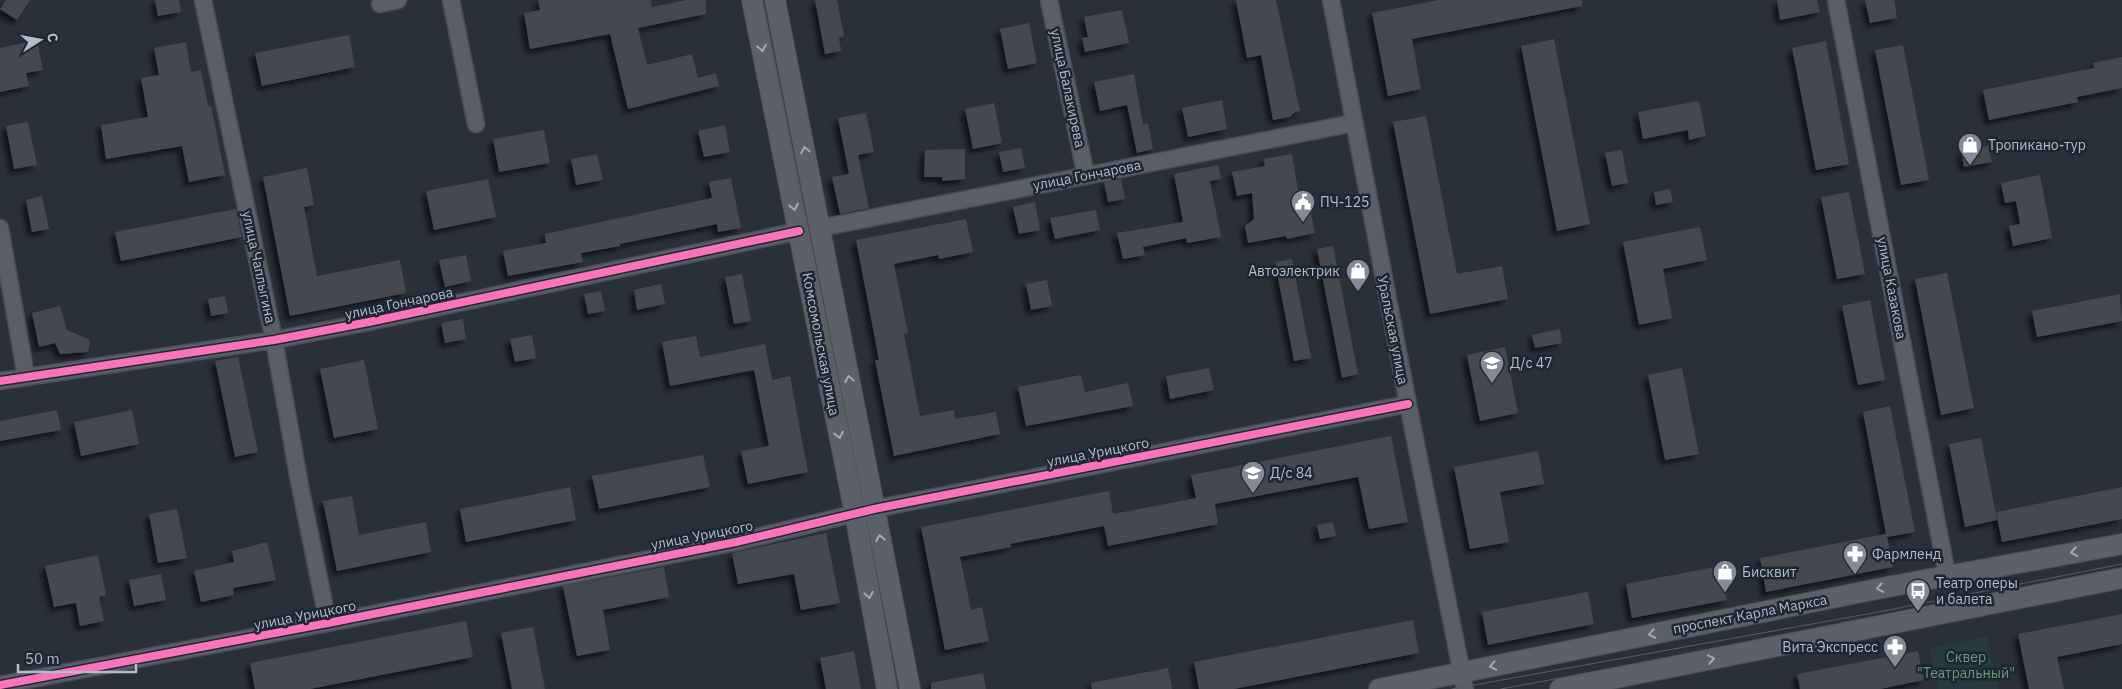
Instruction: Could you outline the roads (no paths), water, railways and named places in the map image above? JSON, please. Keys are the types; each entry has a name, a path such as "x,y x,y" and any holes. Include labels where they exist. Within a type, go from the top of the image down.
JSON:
{"main road":[{"name":"Комсомольская улица","path":"752,0 799,231 864,511 910,689"},
{"name":"Комсомольская улица","path":"775,0 820,228 864,511 888,689"},
{"name":"проспект Карла Маркса","path":"1379,689 1464,681 1947,575 2122,544"},
{"path":"1560,689 2122,578"}],"street":[{"name":"улица Чаплыгина","path":"203,0 274,340 300,486 328,623"},
{"path":"380,4 398,0"},
{"path":"452,0 476,124"},
{"name":"улица Балакирева","path":"1050,0 1086,176"},
{"name":"Уральская улица","path":"1331,0 1408,404 1464,681"},
{"name":"улица Казакова","path":"1836,0 1947,575"},
{"name":"улица Гончарова","path":"820,228 1354,123"},
{"path":"0,228 26,376"},
{"name":"улица Гончарова","path":"0,381 274,340 369,322 799,231"},
{"name":"улица Урицкого","path":"0,684 328,623 736,542 864,511 1408,404"}],"tram line":[{"path":"762,0 895,689"},
{"path":"1452,689 1873,613 2122,564"},
{"path":"1501,689 2122,573"}],"place":[{"name":"Тропикано-тур","path":"1970,166"},
{"name":"ПЧ-125","path":"1303,223"},
{"name":"Автоэлектрик","path":"1358,292"},
{"name":"Д/с 47","path":"1492,384"},
{"name":"Д/с 84","path":"1253,494"},
{"name":"Фармленд","path":"1855,575"},
{"name":"Бисквит","path":"1725,593"},
{"name":"Театр оперы и балета","path":"1918,612"},
{"name":"Вита Экспресс","path":"1895,668"}],"park label":[{"name":"Сквер \"Театральный\"","path":"1966,666"}]}
